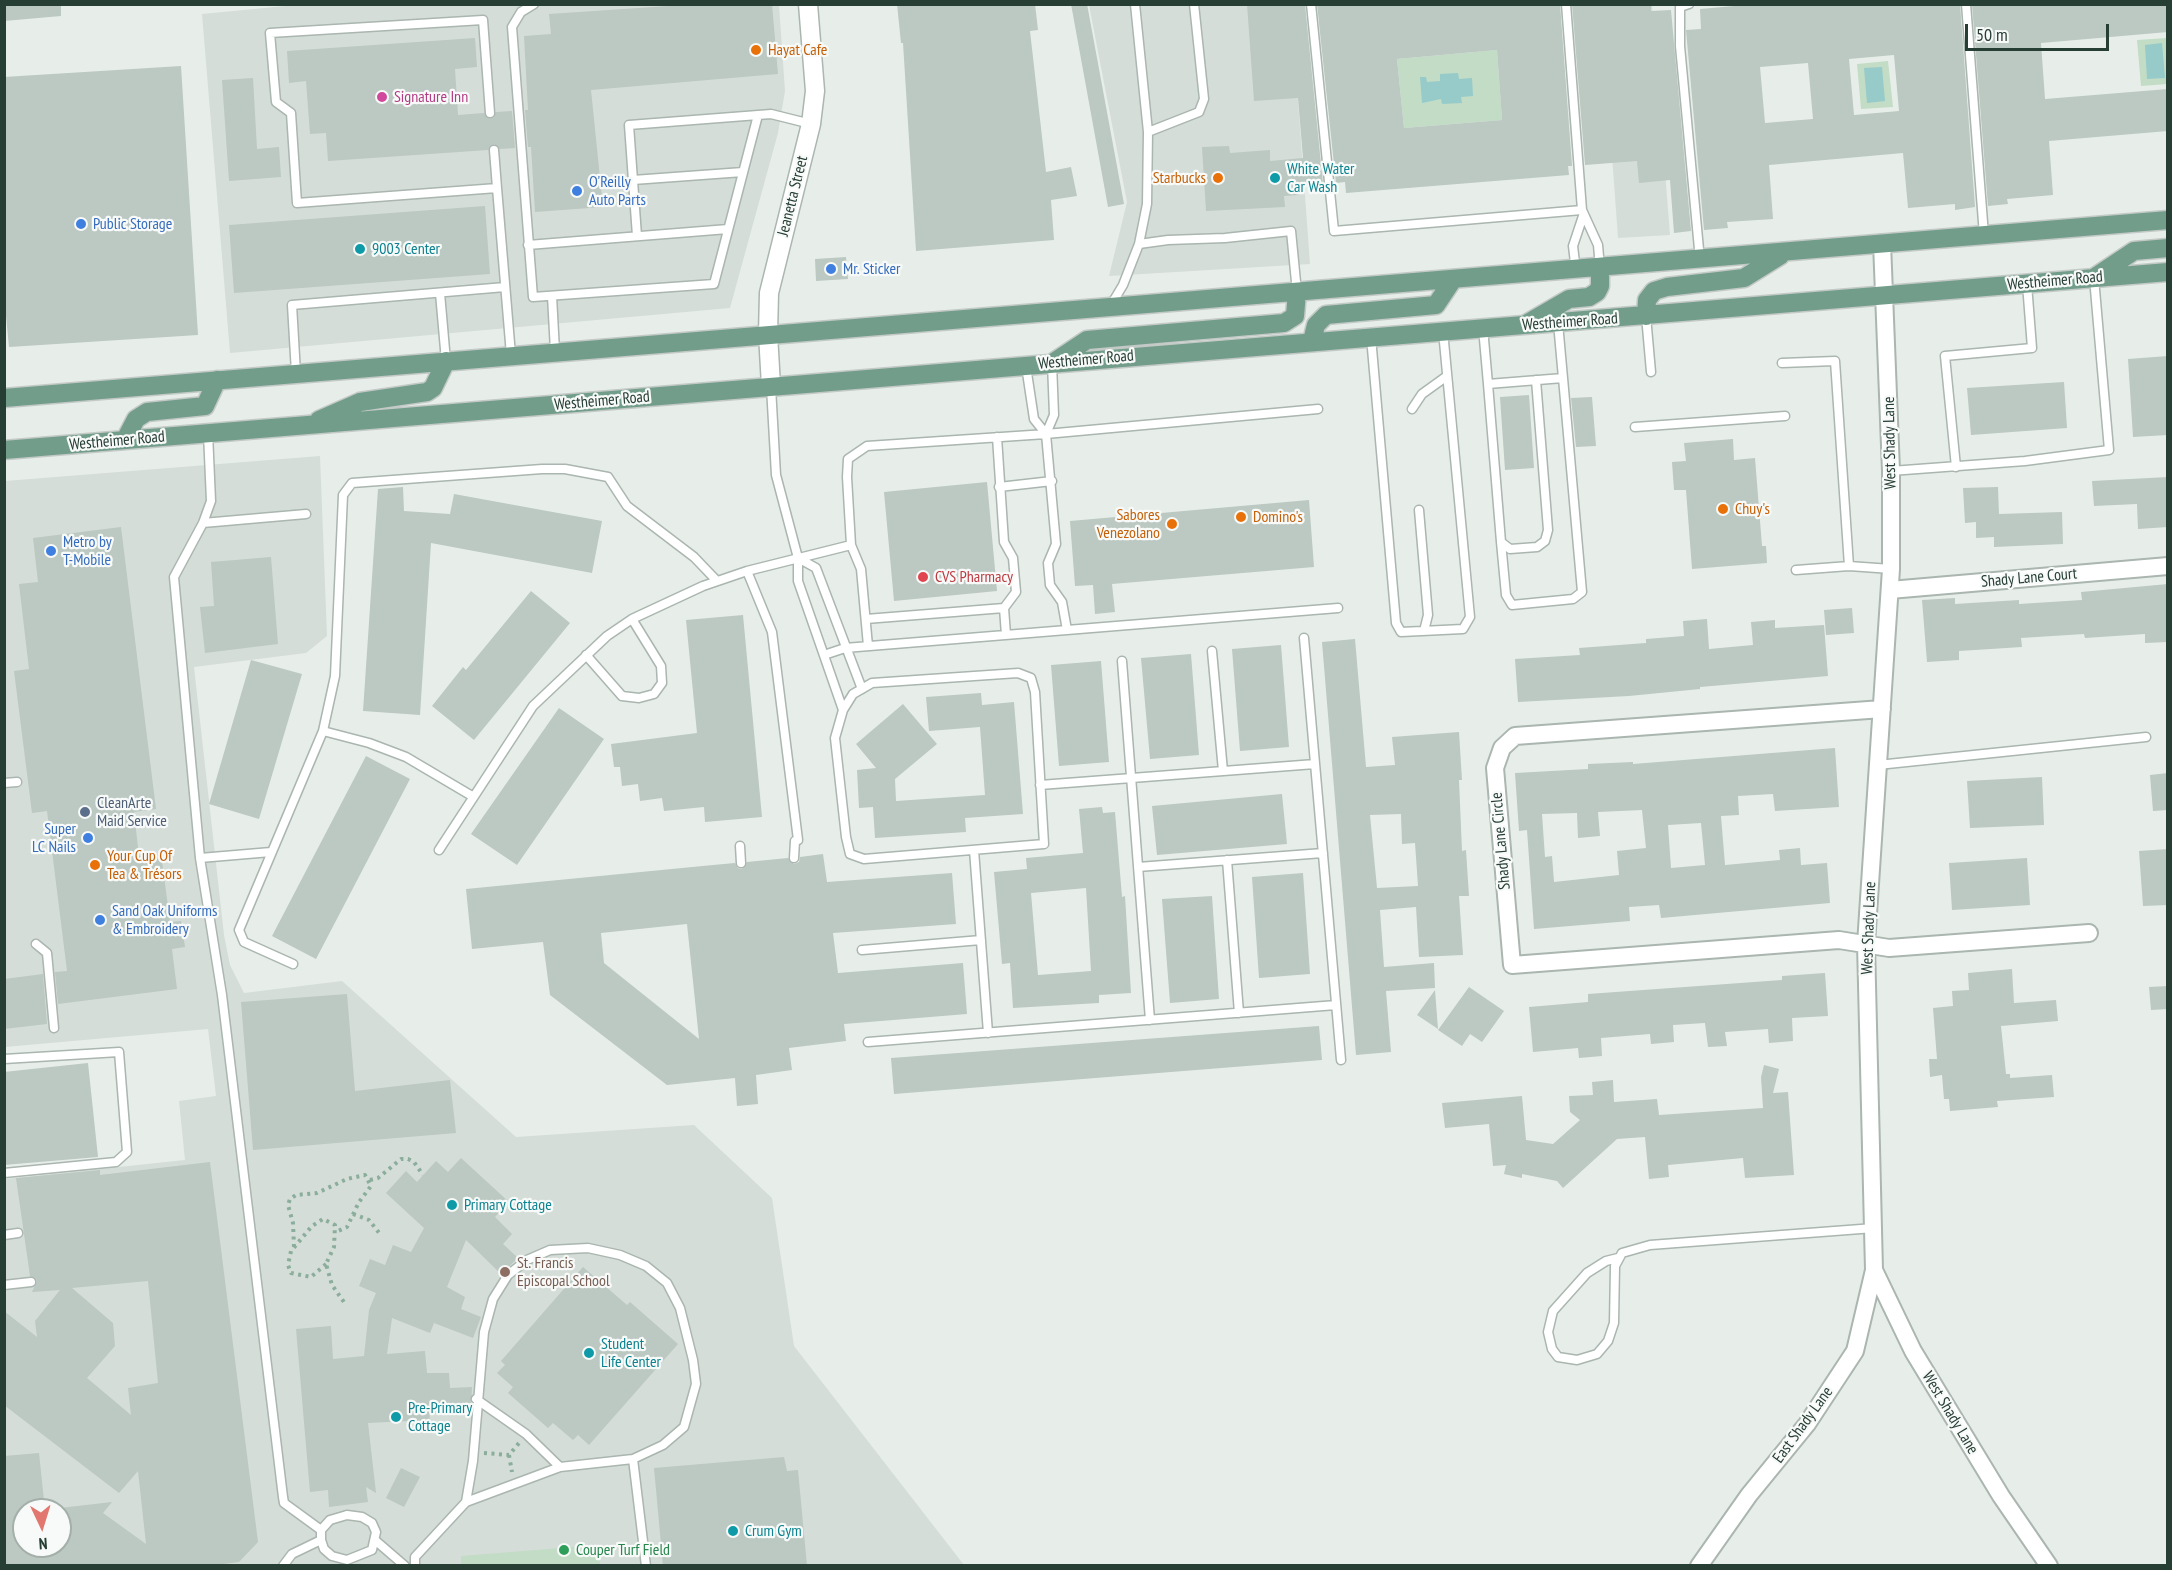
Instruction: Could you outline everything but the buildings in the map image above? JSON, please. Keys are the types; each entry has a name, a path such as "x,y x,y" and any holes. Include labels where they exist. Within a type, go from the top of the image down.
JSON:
{"main road":[{"path":"4,398 1111,305 1576,271 2168,220"},
{"path":"2093,278 2134,251 2168,248"},
{"path":"1646,316 1647,300 1654,291 1666,287 1744,278 1785,253"},
{"path":"1524,325 1569,298 1588,297 1597,292 1600,286 1600,269"},
{"name":"Westheimer Road","path":"4,450 2168,272"},
{"path":"1312,341 1316,325 1326,315 1436,305 1452,280"},
{"path":"1052,363 1087,340 1284,323 1294,316 1297,292"},
{"path":"310,425 360,402 427,392 433,388 446,362"},
{"path":"125,440 136,420 147,412 204,406 217,380"}],"street":[{"name":"Jeanetta Street","path":"771,386 768,334 769,293 811,124 815,91 808,4"},
{"name":"West Shady Lane","path":"1882,243 1891,471 1891,569 1866,944 1874,1270 1913,1352 2001,1497 2049,1566"},
{"name":"Shady Lane Court","path":"1890,590 2168,567"},
{"name":"Shady Lane Circle","path":"1866,944 1839,939 1512,965 1495,768 1502,748 1515,736 1882,709"},
{"path":"1866,944 1889,948 2089,933"},
{"name":"East Shady Lane","path":"1700,1566 1749,1495 1807,1424 1855,1351 1874,1270"}],"lane":[{"path":"534,4 521,12 512,27 532,297 714,284 758,115"},
{"path":"1111,305 1123,285 1139,244 1147,204 1148,132 1135,4"},
{"path":"1148,132 1199,112 1204,99 1194,4"},
{"path":"1311,4 1334,231 1582,213"},
{"path":"1566,4 1582,213 1573,246 1576,271"},
{"path":"1689,4 1680,7 1680,46 1700,260"},
{"path":"1966,4 1984,235"},
{"path":"490,113 483,20 270,33 276,102 291,113 297,203 497,188"},
{"path":"637,236 629,125 771,114 811,124"},
{"path":"494,150 511,355"},
{"path":"633,180 743,172"},
{"path":"1582,213 1598,244 1600,269"},
{"path":"528,245 728,229"},
{"path":"1139,244 1291,231 1297,292"},
{"path":"1891,471 2025,461 2109,450 2093,278"},
{"path":"1956,467 1945,356 2032,348 2027,283"},
{"path":"296,373 292,305 505,287"},
{"path":"440,293 446,362"},
{"path":"552,296 555,351"},
{"path":"1646,316 1651,372"},
{"path":"1483,328 1506,595 1512,605 1574,599 1582,592 1558,323"},
{"path":"1371,337 1396,623 1401,632 1463,629 1470,617 1443,331"},
{"path":"1782,363 1835,361 1850,566"},
{"path":"1052,363 1054,415 1046,434 1056,544 1048,563 1050,585 1062,602 1067,630"},
{"path":"1026,365 1034,419 1046,434"},
{"path":"1412,409 1422,394 1447,376"},
{"path":"1488,384 1563,378"},
{"path":"1501,542 1510,549 1537,547 1545,541 1548,530 1536,380"},
{"path":"771,386 776,476 798,558 798,581 843,710"},
{"path":"868,646 861,569 851,545 847,477 848,459 867,446 1046,434 1318,409"},
{"path":"1635,427 1785,416"},
{"path":"208,433 211,501 203,523 174,577 200,858 222,996 283,1497 284,1503 321,1535 324,1549 332,1556 347,1560 372,1550 376,1541 372,1523 362,1517 347,1515 330,1520 321,1535 292,1554 283,1566"},
{"path":"997,437 1004,542 1013,558 1016,592 1004,608 1006,635"},
{"path":"293,964 244,942 239,930 323,731 335,676 343,495 352,483 542,469 565,469 608,477 627,506 693,557 717,581"},
{"path":"999,487 1052,481"},
{"path":"1419,510 1428,615 1424,631"},
{"path":"203,523 306,514"},
{"path":"439,850 533,705 586,655 632,619 717,581 747,571 851,545"},
{"path":"798,558 816,568 862,689"},
{"path":"1796,570 1850,566 1891,569"},
{"path":"747,571 772,632 796,840 794,858"},
{"path":"866,619 1004,608"},
{"path":"824,655 845,648 1338,608"},
{"path":"586,655 622,696 639,698 654,694 662,682 661,666 632,619"},
{"path":"1304,638 1341,1060"},
{"path":"1212,651 1222,771"},
{"path":"1122,662 1149,1020"},
{"path":"1018,673 1031,678 1035,692 1044,844 864,859 850,854 835,738 843,710 853,694 872,683 1018,673"},
{"path":"323,731 369,743 406,757 472,796"},
{"path":"1878,765 2146,737"},
{"path":"1040,785 1315,764"},
{"path":"4,783 16,782"},
{"path":"740,846 741,862"},
{"path":"974,850 988,1033"},
{"path":"200,858 271,852"},
{"path":"1138,867 1323,853"},
{"path":"1227,860 1239,1013"},
{"path":"862,950 981,940"},
{"path":"36,944 47,953 54,1028"},
{"path":"868,1042 1336,1005"},
{"path":"4,1059 119,1052 127,1152 116,1162 4,1173"},
{"path":"1618,1258 1606,1261 1587,1273 1553,1311 1548,1332 1552,1349 1558,1358 1577,1360 1597,1354 1608,1341 1614,1323 1613,1281 1618,1258 1622,1252 1650,1245 1874,1228"},
{"path":"4,1235 18,1233"},
{"path":"415,1566 415,1557 446,1527 466,1502 484,1332 493,1299 508,1275 527,1260 550,1250 588,1248 620,1255 646,1266 667,1283 680,1308 688,1336 696,1384 684,1427 663,1445 633,1460 560,1467 466,1502"},
{"path":"4,1285 31,1282"},
{"path":"476,1399 526,1434 560,1467"},
{"path":"633,1460 646,1566"},
{"path":"376,1541 405,1566"}],"path":[{"path":"370,1180 378,1178 401,1159 408,1158 414,1162 423,1175"},
{"path":"294,1248 293,1223 288,1205 290,1199 296,1195 317,1193 347,1179 365,1175 370,1180 371,1186 346,1227 336,1232"},
{"path":"353,1214 369,1220 380,1234"},
{"path":"317,1221 329,1221 335,1225 336,1232 334,1247 326,1264 311,1277 291,1273 288,1258 317,1221"},
{"path":"326,1264 332,1285 346,1305"},
{"path":"473,1452 509,1455 526,1434"}],"shaded area":[{"path":"306,4 779,5 785,91 778,133 730,308 230,353 202,14"},
{"path":"1089,5 1291,5 1310,264 1109,276 1127,202"},
{"path":"1601,5 1652,5 1670,235 1618,238"},
{"path":"320,456 327,636 306,653 194,667 224,935 230,965 244,993 342,981 516,1137 694,1125 772,1198 794,1346 964,1565 5,1565 5,1179 185,1160 179,1101 216,1096 208,1029 5,1047 5,481"}],"green space":[{"path":"2167,38 2167,84 2141,86 2137,40"},
{"path":"1497,50 1502,120 1404,128 1397,59"},
{"path":"1888,61 1893,107 1861,109 1857,64"},
{"name":"Couper Turf Field","path":"598,1545 600,1565 461,1565 461,1556"}],"water":[{"path":"2162,43 2165,78 2147,79 2145,45"},
{"path":"1882,67 1885,101 1867,103 1864,68"},
{"path":"1458,73 1459,79 1472,78 1473,96 1461,97 1462,103 1442,104 1441,99 1422,103 1420,77 1426,77 1427,82 1440,81 1440,74"}],"place":[{"name":"Hayat Cafe","path":"756,50"},
{"name":"Signature Inn","path":"382,97"},
{"name":"Starbucks","path":"1218,178"},
{"name":"White Water Car Wash","path":"1275,178"},
{"name":"O'Reilly Auto Parts","path":"577,191"},
{"name":"Public Storage","path":"81,224"},
{"name":"9003 Center","path":"360,249"},
{"name":"Mr. Sticker","path":"831,269"},
{"name":"Chuy's","path":"1723,509"},
{"name":"Domino's","path":"1241,517"},
{"name":"Sabores Venezolano","path":"1172,524"},
{"name":"Metro by T-Mobile","path":"51,551"},
{"name":"CVS Pharmacy","path":"923,577"},
{"name":"CleanArte Maid Service","path":"85,812"},
{"name":"Super LC Nails","path":"88,838"},
{"name":"Your Cup Of Tea & Trésors","path":"95,865"},
{"name":"Sand Oak Uniforms & Embroidery","path":"100,920"},
{"name":"Primary Cottage","path":"452,1205"},
{"name":"St. Francis Episcopal School","path":"505,1272"},
{"name":"Student Life Center","path":"589,1353"},
{"name":"Pre-Primary Cottage","path":"396,1417"},
{"name":"Crum Gym","path":"733,1531"},
{"name":"Couper Turf Field","path":"564,1550"}]}
